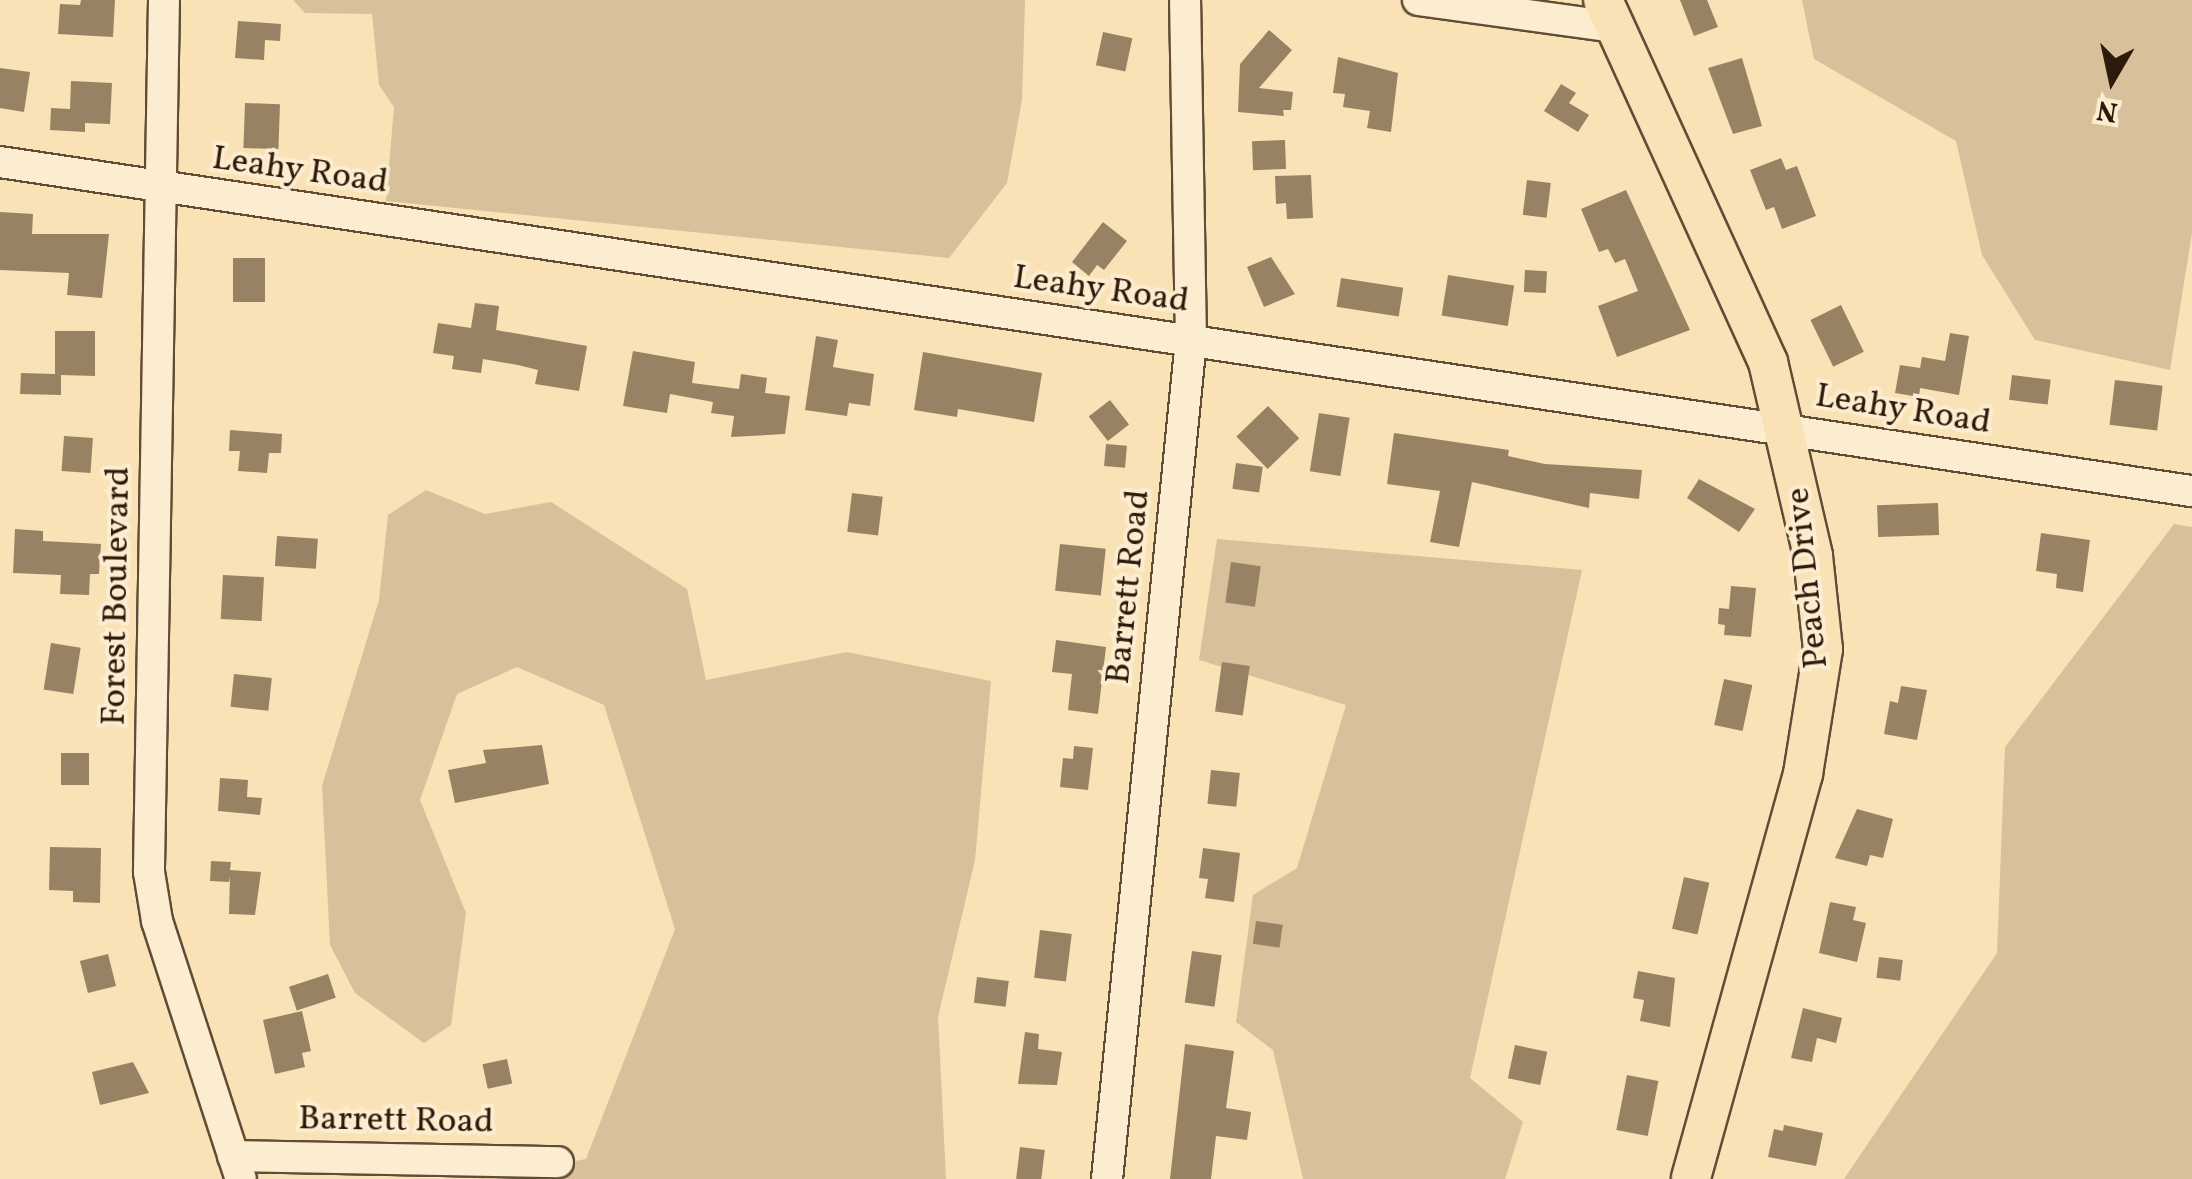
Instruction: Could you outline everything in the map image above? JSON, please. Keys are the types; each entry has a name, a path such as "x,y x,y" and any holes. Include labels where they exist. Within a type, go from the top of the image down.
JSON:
{"main road":[{"name":"Peach Drive","path":"1609,14 1768,362 1788,430 1823,649 1817,717 1691,1179"}],"street":[{"name":"Forest Boulevard","path":"164,0 149,872 157,920 237,1167"},
{"name":"Barrett Road","path":"1107,1179 1191,342 1185,0"},
{"path":"1418,0 1609,14"},
{"name":"Leahy Road","path":"0,162 2192,491"},
{"name":"Barrett Road","path":"237,1167 558,1162"}],"shaded area":[{"path":"293,0 1025,0 1022,100 1007,183 949,258 386,201 394,107 379,85 372,14 305,13"},
{"path":"1802,0 2192,0 2192,233 2170,370 2035,340 1982,255 1956,141 1814,59"},
{"path":"426,490 485,514 551,502 687,589 706,680 847,652 991,681 975,860 938,1017 946,1179 477,1179 586,1159 675,929 604,705 517,667 457,694 420,800 466,913 451,1025 424,1043 355,993 330,945 322,786 379,600 388,515"},
{"path":"2174,524 2192,527 2192,1179 1844,1179 1997,953 2005,747"},
{"path":"1217,539 1582,570 1470,1078 1523,1122 1505,1179 1303,1179 1273,1050 1236,1022 1253,895 1297,868 1346,705 1199,660"}],"building":[{"path":"81,0 115,0 113,37 58,34 60,4 80,5"},
{"path":"1680,0 1707,0 1718,27 1694,36"},
{"path":"238,21 281,24 280,41 265,40 264,60 235,58"},
{"path":"1269,30 1292,50 1259,88 1293,92 1291,110 1283,110 1284,116 1238,112 1240,64"},
{"path":"1103,32 1132,38 1125,71 1096,65"},
{"path":"1338,57 1398,73 1391,132 1367,128 1370,111 1343,107 1345,94 1333,93"},
{"path":"1742,58 1762,126 1733,134 1708,68"},
{"path":"0,68 30,72 24,112 0,108"},
{"path":"71,81 112,83 110,124 85,123 85,132 50,130 51,108 70,109"},
{"path":"1561,84 1576,93 1569,103 1589,115 1578,132 1544,111"},
{"path":"245,103 280,104 278,149 243,148"},
{"path":"1285,140 1286,169 1253,170 1252,141"},
{"path":"1781,158 1786,170 1797,166 1816,216 1782,229 1774,207 1766,210 1750,170"},
{"path":"1311,175 1313,218 1287,219 1286,203 1276,204 1275,176"},
{"path":"1527,180 1551,183 1547,218 1523,215"},
{"path":"1626,190 1690,330 1617,357 1598,306 1638,291 1625,259 1615,263 1608,249 1599,252 1581,209"},
{"path":"0,212 33,214 32,234 109,234 102,298 67,295 69,273 0,270"},
{"path":"1103,222 1127,241 1104,270 1097,265 1089,276 1072,262"},
{"path":"1271,257 1295,294 1264,307 1247,267"},
{"path":"233,258 265,258 265,302 233,302"},
{"path":"1525,270 1547,271 1546,293 1524,292"},
{"path":"1448,275 1514,285 1508,326 1442,315"},
{"path":"1341,278 1403,288 1399,316 1336,307"},
{"path":"475,303 499,306 496,330 587,346 579,391 535,384 538,370 518,365 483,359 481,373 452,369 454,356 433,353 438,323 471,328"},
{"path":"1841,305 1864,352 1833,367 1810,320"},
{"path":"55,331 95,331 95,376 61,375 61,395 20,394 21,373 55,374"},
{"path":"1950,333 1969,336 1959,395 1920,388 1919,397 1895,393 1900,365 1920,368 1922,357 1945,361"},
{"path":"816,336 838,340 833,367 874,374 870,406 849,403 847,416 805,410"},
{"path":"633,351 695,362 692,383 739,389 741,374 767,378 765,393 790,396 785,434 731,437 734,416 711,413 713,402 670,394 667,413 623,406"},
{"path":"923,352 1042,373 1034,422 958,409 957,417 914,410"},
{"path":"2012,375 2051,380 2048,405 2009,400"},
{"path":"2115,380 2163,386 2157,431 2110,425"},
{"path":"1110,400 1129,424 1108,441 1089,417"},
{"path":"1268,406 1299,438 1268,469 1236,437"},
{"path":"1319,413 1350,418 1340,476 1310,471"},
{"path":"230,430 282,434 281,453 269,453 267,473 238,471 240,451 229,451"},
{"path":"1394,433 1509,450 1508,456 1545,464 1642,470 1639,499 1590,493 1589,508 1472,482 1459,547 1430,542 1440,491 1387,484"},
{"path":"64,436 93,438 90,473 62,471"},
{"path":"1106,444 1127,446 1125,468 1104,466"},
{"path":"1236,463 1263,467 1259,493 1232,489"},
{"path":"1699,479 1755,509 1739,532 1687,498"},
{"path":"852,493 883,497 878,535 847,532"},
{"path":"1938,503 1939,535 1878,537 1877,505"},
{"path":"15,529 43,531 43,541 101,544 99,574 90,574 89,595 60,594 61,575 13,573"},
{"path":"2041,533 2090,540 2083,592 2056,588 2057,574 2036,571"},
{"path":"277,536 318,539 316,569 275,566"},
{"path":"1060,544 1106,549 1101,596 1055,591"},
{"path":"1231,562 1261,566 1255,607 1225,603"},
{"path":"223,575 264,577 262,621 221,619"},
{"path":"1731,586 1756,588 1751,637 1724,635 1725,625 1718,624 1719,608 1729,609"},
{"path":"1056,640 1106,647 1098,714 1068,710 1072,674 1052,672"},
{"path":"51,643 81,648 73,694 44,689"},
{"path":"1222,662 1250,666 1243,715 1215,712"},
{"path":"234,674 272,678 268,711 231,707"},
{"path":"1724,679 1752,685 1743,731 1714,725"},
{"path":"1901,686 1927,690 1917,740 1884,734 1890,701 1898,703"},
{"path":"542,745 549,784 455,803 448,770 486,763 483,750"},
{"path":"1074,746 1093,748 1088,790 1060,787 1063,758 1073,759"},
{"path":"61,753 89,753 89,785 61,785"},
{"path":"1211,770 1240,773 1236,807 1207,804"},
{"path":"220,778 248,780 247,797 262,798 260,815 218,811"},
{"path":"1857,809 1893,819 1883,858 1870,855 1867,866 1835,858"},
{"path":"50,847 101,848 100,903 73,902 73,891 49,890"},
{"path":"1203,848 1240,853 1234,902 1205,898 1208,879 1199,878"},
{"path":"211,861 231,862 230,870 261,872 255,915 229,914 230,876 229,882 210,881"},
{"path":"1684,877 1709,883 1697,934 1672,929"},
{"path":"1830,902 1856,907 1853,920 1866,923 1857,962 1819,953"},
{"path":"1256,921 1283,925 1280,948 1253,944"},
{"path":"1040,930 1072,934 1066,982 1034,978"},
{"path":"1192,951 1222,955 1214,1007 1185,1002"},
{"path":"108,954 116,986 88,993 80,961"},
{"path":"1879,957 1903,960 1900,981 1876,978"},
{"path":"1638,971 1675,978 1670,1027 1640,1021 1644,1000 1633,998"},
{"path":"328,974 336,998 297,1010 289,987"},
{"path":"977,977 1009,981 1006,1007 974,1003"},
{"path":"1803,1008 1842,1018 1836,1043 1817,1038 1812,1062 1791,1058"},
{"path":"302,1011 311,1051 302,1053 305,1067 275,1074 263,1020"},
{"path":"1025,1032 1039,1034 1038,1049 1062,1052 1057,1085 1018,1084"},
{"path":"1185,1044 1234,1051 1226,1108 1251,1112 1247,1140 1216,1136 1211,1179 1170,1179"},
{"path":"1515,1045 1547,1052 1540,1085 1508,1078"},
{"path":"507,1059 512,1083 488,1089 483,1064"},
{"path":"133,1062 149,1093 100,1105 92,1072"},
{"path":"1627,1075 1658,1081 1648,1136 1616,1130"},
{"path":"1784,1125 1823,1133 1816,1166 1768,1157 1774,1129 1783,1131"},
{"path":"1020,1147 1045,1150 1041,1179 1016,1179"}]}
